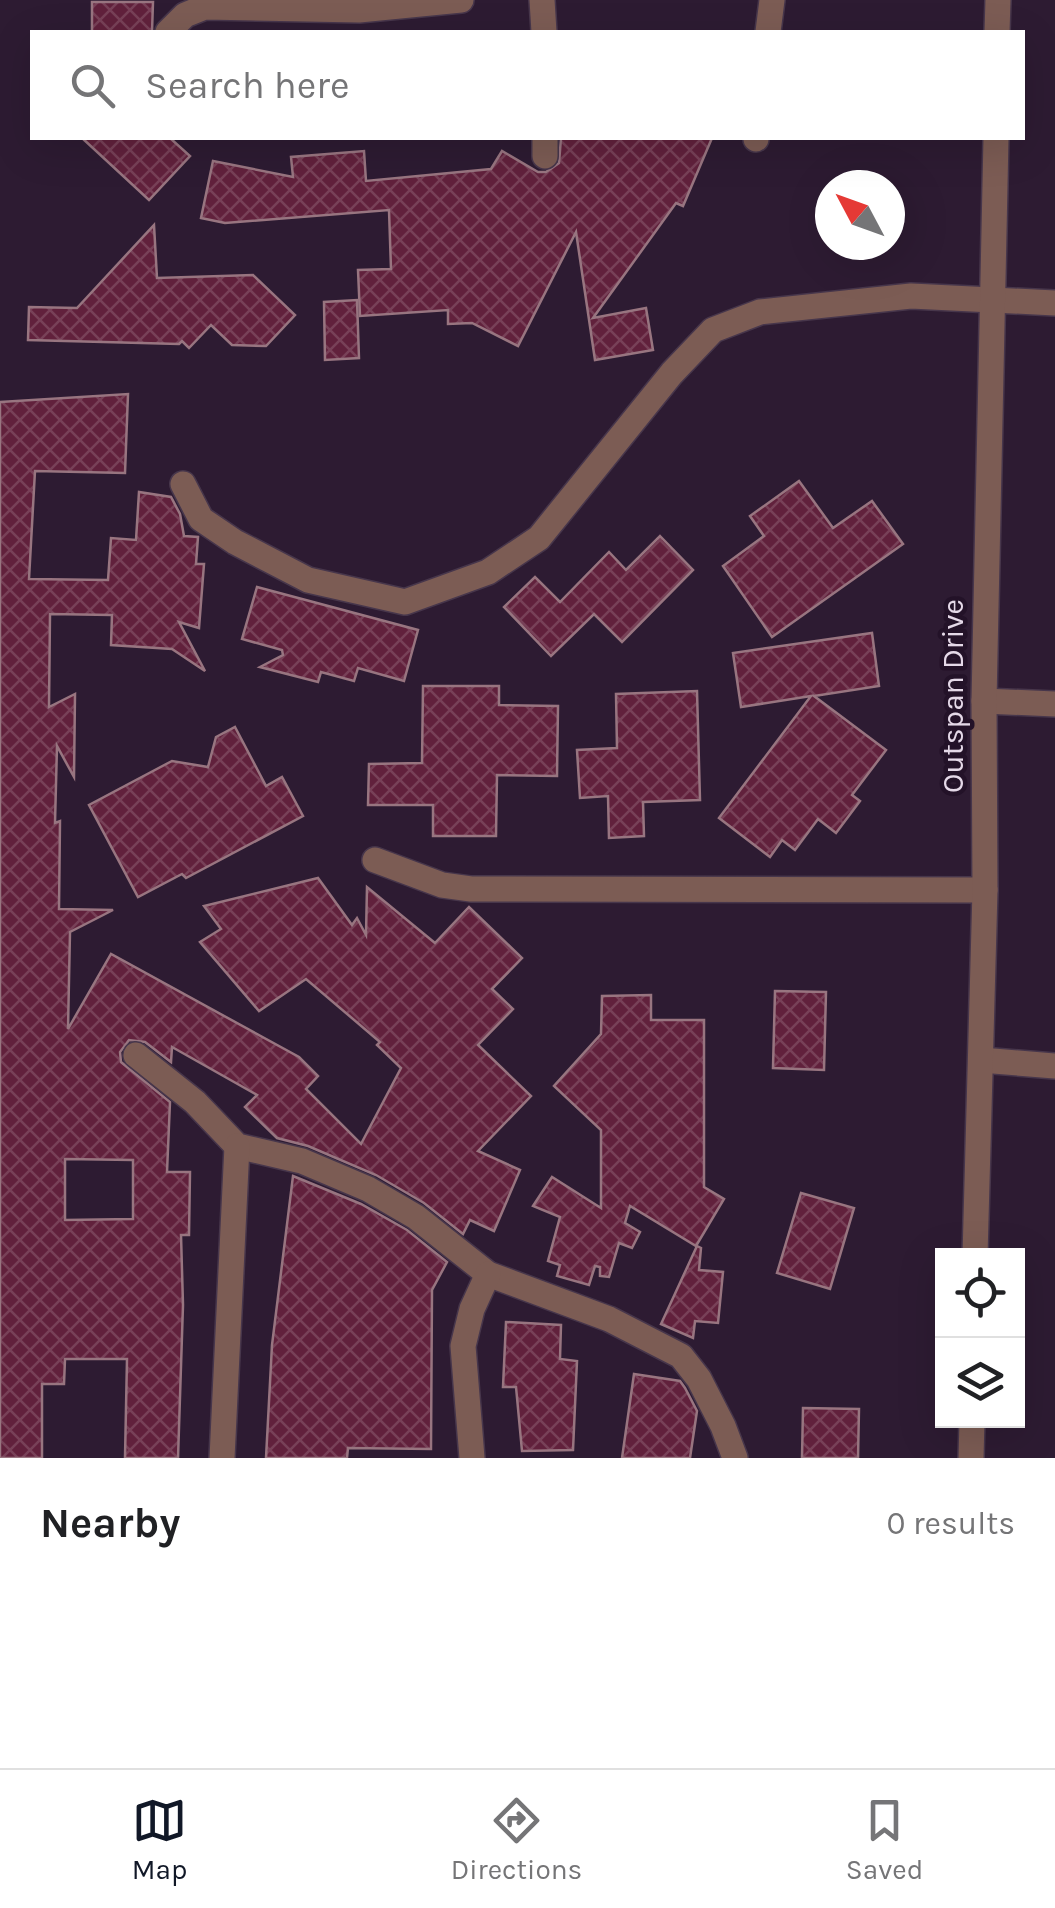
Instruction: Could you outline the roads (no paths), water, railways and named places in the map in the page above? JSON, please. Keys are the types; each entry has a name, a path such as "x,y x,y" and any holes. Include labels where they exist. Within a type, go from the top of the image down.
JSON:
{"street":[{"path":"170,30 184,15 206,7 360,21 461,0"},
{"path":"542,0 544,30"},
{"path":"768,30 772,0"},
{"path":"997,30 998,0"},
{"name":"Outspan Drive","path":"975,1248 985,890 984,701 996,140"},
{"path":"183,484 202,519 235,542 308,580 405,602 488,572 538,538 672,372 713,330 760,312 911,296 1055,303"},
{"path":"984,701 1055,704"},
{"path":"376,860 442,885 471,889 985,890"},
{"path":"136,1055 195,1102 237,1146 302,1161 368,1189 416,1217 488,1274 609,1318 681,1356 699,1379 735,1458"},
{"path":"981,1060 1055,1066"},
{"path":"222,1458 237,1146"},
{"path":"472,1458 464,1346 472,1309 488,1274"},
{"path":"971,1458 972,1428"}]}
